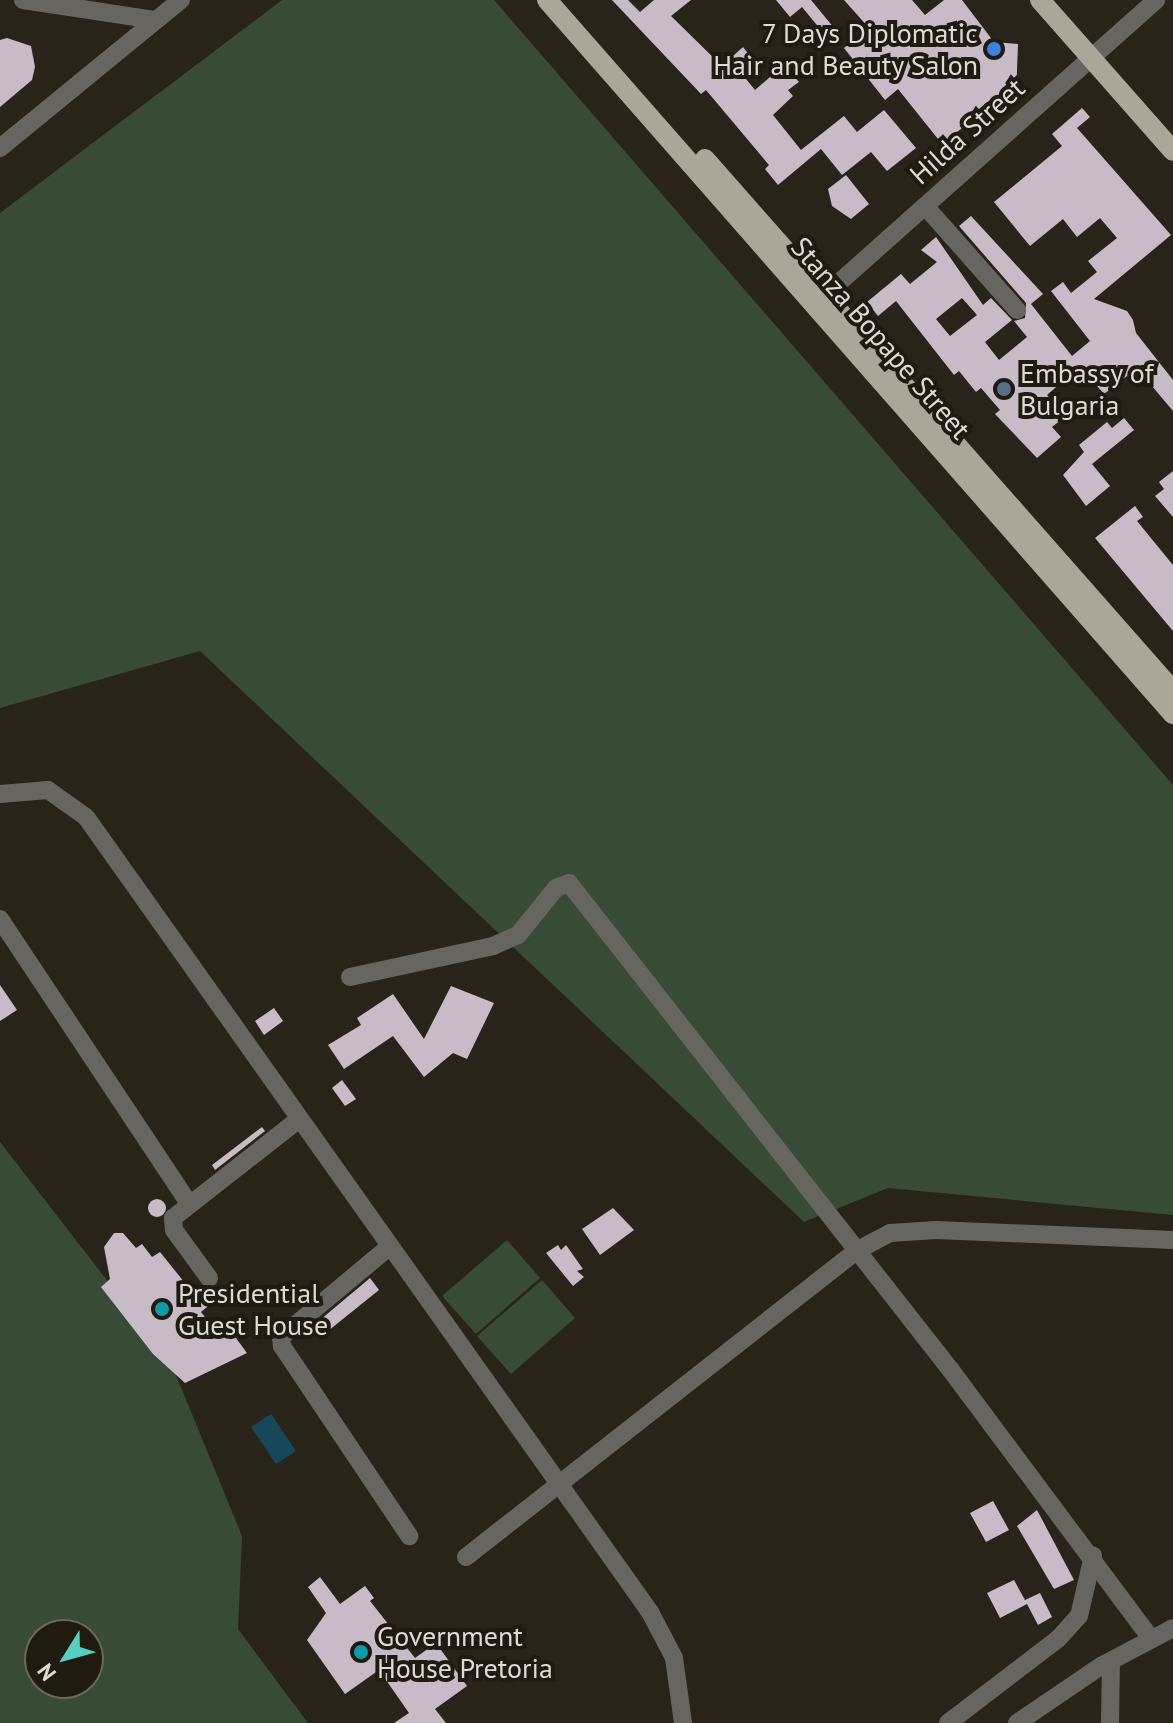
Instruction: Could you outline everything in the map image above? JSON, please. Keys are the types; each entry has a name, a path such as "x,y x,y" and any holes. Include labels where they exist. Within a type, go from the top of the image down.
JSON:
{"main road":[{"name":"Stanza Bopape Street","path":"547,0 820,299"},
{"name":"Stanza Bopape Street","path":"565,0 1172,706"},
{"path":"1040,0 1173,151"}],"street":[{"path":"23,0 156,20"},
{"path":"0,148 181,0"},
{"name":"Hilda Street","path":"820,299 1156,0"},
{"path":"925,206 1017,310"},
{"path":"0,794 48,790 76,805 664,1635 674,1658 683,1723"},
{"path":"350,977 493,946 518,935 556,888 569,883 858,1250 1093,1556 1151,1639"},
{"path":"0,919 189,1204"},
{"path":"209,1278 174,1230 173,1218 298,1120"},
{"path":"466,1557 858,1250 890,1233 913,1230 1173,1240"},
{"path":"389,1247 281,1337 282,1346 409,1536"},
{"path":"948,1723 1058,1639 1079,1616 1093,1556"},
{"path":"1017,1723 1111,1662 1173,1628"},
{"path":"1110,1723 1111,1662"}],"green space":[{"path":"282,0 494,0 1173,785 1173,1215 888,1188 804,1222 200,651 0,708 0,213"},
{"path":"0,1142 171,1363 242,1536 238,1629 308,1723 0,1723"},
{"path":"507,1240 540,1278 476,1334 442,1296"},
{"path":"542,1280 575,1318 511,1374 477,1336"}],"water":[{"path":"271,1414 296,1451 276,1464 251,1427"}],"building":[{"path":"612,0 628,0 640,12 654,0 691,0 671,16 722,66 743,47 750,56 737,68 755,90 791,59 800,69 793,75 799,82 788,90 793,96 773,115 801,150 844,116 857,132 884,110 916,148 887,171 871,152 842,175 821,149 778,185 765,169 769,165 706,90 701,94"},
{"path":"776,0 811,0 839,34 830,41 802,7 790,17"},
{"path":"844,0 912,0 925,15 944,0 962,0 994,42 1018,44 1016,97 982,123 976,117 942,144 898,89 885,100 844,48 869,28"},
{"path":"7,38 31,46 35,67 32,80 0,107 0,40"},
{"path":"1082,108 1090,117 1077,128 1171,235 1094,299 1127,311 1136,333 1173,380 1173,411 1141,373 1132,381 1127,376 1104,394 1080,366 1047,395 1065,417 1052,427 1061,437 1037,458 995,414 1000,410 981,388 976,392 959,371 954,375 896,301 878,316 867,302 901,274 910,284 937,262 921,250 936,237 983,305 991,298 1012,320 985,342 999,360 1027,337 1014,321 1025,318 1026,303 959,226 971,216 1043,294 1031,304 1072,356 1090,341 1051,291 1063,282 1071,293 1097,272 1088,261 1117,238 1100,218 1077,237 1063,219 1030,246 994,202 1062,146 1052,134","holes":["962,298 977,315 950,336 936,319"]},
{"path":"846,175 869,204 851,219 832,206 828,189"},
{"path":"1124,418 1134,430 1092,464 1110,486 1086,506 1063,475 1084,452 1079,445 1107,422 1112,428"},
{"path":"1173,471 1173,517 1155,496 1164,489 1159,482"},
{"path":"1135,506 1143,517 1137,521 1173,565 1173,631 1095,538"},
{"path":"0,985 17,1010 0,1021"},
{"path":"451,986 494,1003 467,1059 453,1053 424,1077 393,1036 344,1069 328,1045 361,1025 357,1018 393,994 424,1039"},
{"path":"274,1008 283,1021 264,1035 255,1021"},
{"path":"342,1080 356,1099 345,1106 332,1088"},
{"path":"262,1127 265,1131 215,1170 212,1165"},
{"path":"153,1199 161,1199 166,1208 164,1215 153,1217 148,1212 148,1204"},
{"path":"613,1208 634,1230 600,1255 582,1229"},
{"name":"Presidential Guest House","path":"114,1233 123,1233 136,1248 142,1244 152,1257 160,1252 197,1298 216,1291 218,1298 201,1312 215,1330 224,1322 247,1353 185,1383 153,1354 101,1287 110,1279 104,1247"},
{"path":"558,1245 561,1250 566,1245 583,1269 577,1271 584,1277 573,1286 546,1253"},
{"path":"370,1278 379,1290 328,1331 320,1320"},
{"path":"993,1501 1009,1530 986,1542 970,1513"},
{"path":"1037,1510 1074,1580 1054,1589 1017,1526"},
{"name":"Government House Pretoria","path":"320,1577 340,1604 365,1586 374,1598 370,1601 415,1658 436,1643 467,1686 435,1709 446,1723 394,1723 409,1713 379,1670 345,1694 307,1640 326,1613 308,1587"},
{"path":"1014,1580 1025,1600 1040,1593 1052,1617 1038,1625 1027,1604 1000,1618 987,1593"}],"place":[{"name":"7 Days Diplomatic Hair and Beauty Salon","path":"994,49"},
{"name":"Embassy of Bulgaria","path":"1004,389"},
{"name":"Presidential Guest House","path":"162,1309"},
{"name":"Government House Pretoria","path":"361,1652"}]}
